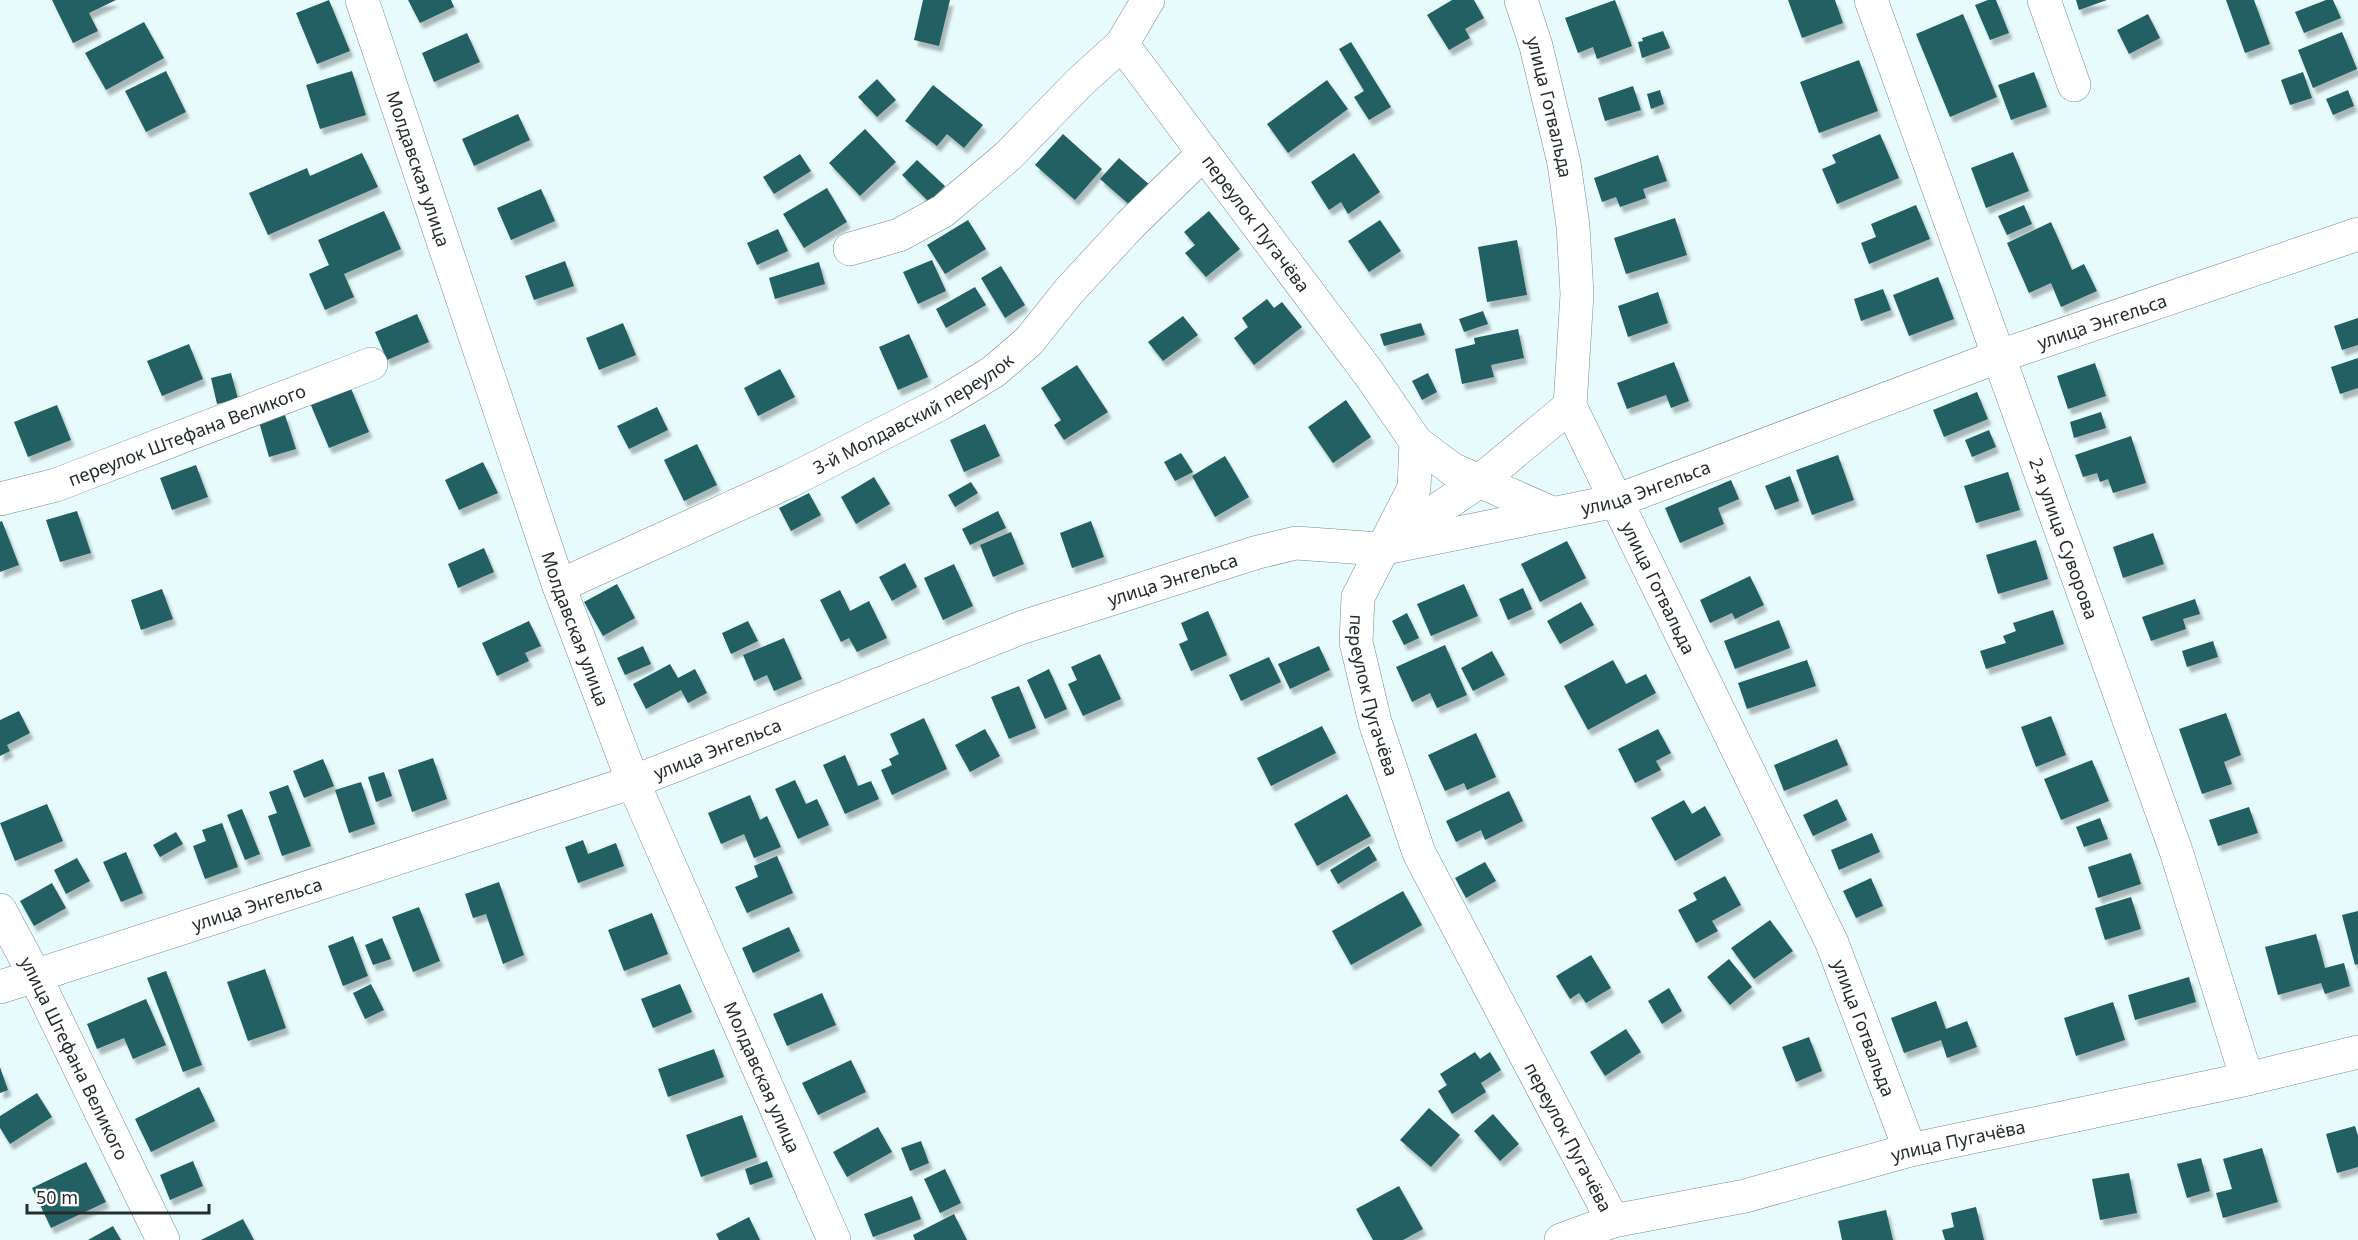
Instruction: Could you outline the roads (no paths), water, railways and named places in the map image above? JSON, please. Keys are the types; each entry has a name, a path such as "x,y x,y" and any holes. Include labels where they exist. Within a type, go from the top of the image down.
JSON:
{"street":[{"name":"Молдавская улица","path":"362,0 559,586 633,782 834,1240"},
{"path":"850,249 899,235 943,211 1008,156 1080,82 1122,44 1148,0"},
{"name":"улица Готвальда","path":"1521,0 1536,46 1564,163 1574,226 1577,294 1570,406 1832,943 1910,1150"},
{"name":"2-я улица Суворова","path":"1871,0 1997,357 2176,851 2247,1079"},
{"path":"2044,0 2074,85"},
{"name":"переулок Пугачёва","path":"1122,44 1370,375 1416,442 1414,488 1380,549 1358,597 1356,642 1375,722 1419,853 1613,1221"},
{"name":"3-й Молдавский переулок","path":"559,586 790,481 942,403 993,372 1029,341 1069,291 1130,225 1204,153"},
{"name":"улица Энгельса","path":"0,987 34,974 633,782 1023,627 1258,552 1296,543 1380,549 1616,501 1997,357 2358,234"},
{"name":"переулок Штефана Великого","path":"0,499 56,485 371,364"},
{"path":"1380,549 1481,480 1570,406"},
{"path":"1416,442 1452,469 1552,513"},
{"name":"улица Штефана Великого","path":"0,910 34,974 163,1240"},
{"name":"улица Пугачёва","path":"1561,1240 1613,1221 1745,1196 1910,1150 2247,1079 2358,1052"}]}
